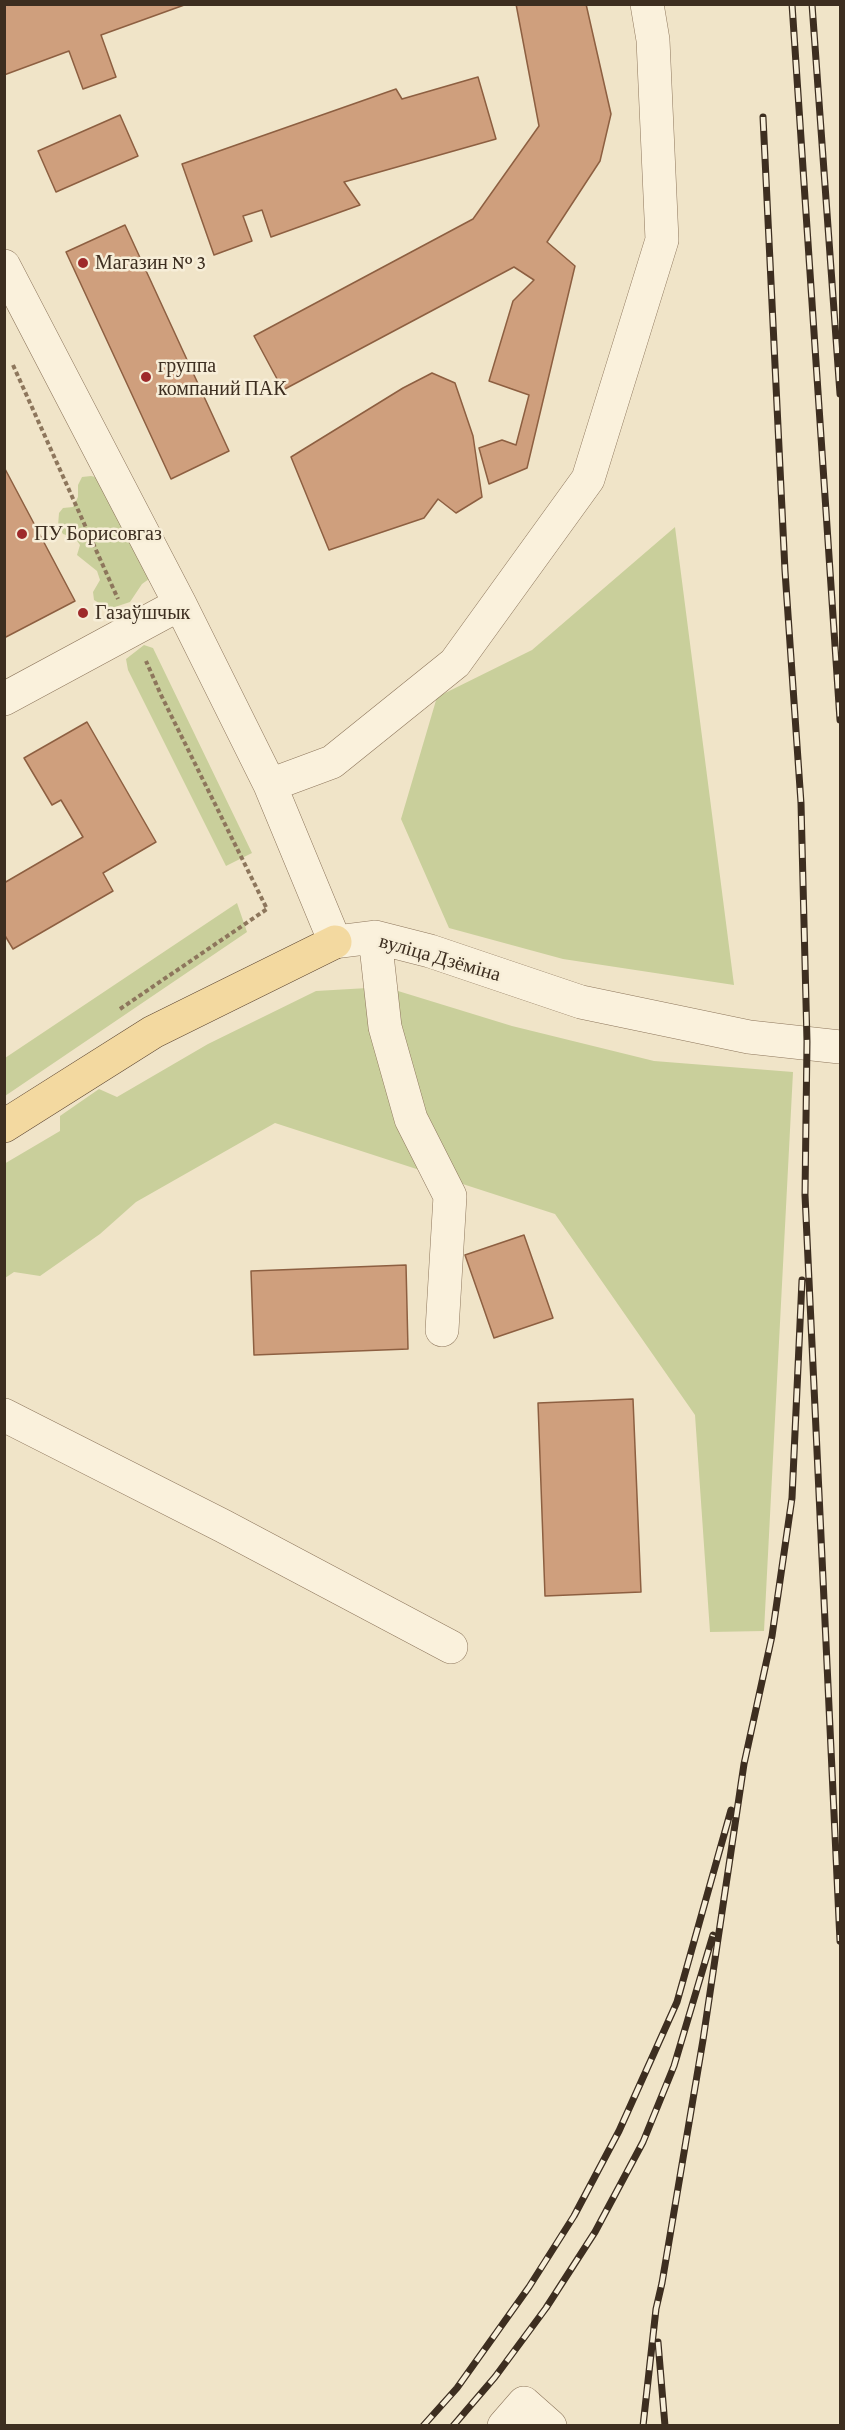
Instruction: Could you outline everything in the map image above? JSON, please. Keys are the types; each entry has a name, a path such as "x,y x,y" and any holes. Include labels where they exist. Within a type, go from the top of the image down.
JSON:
{"main road":[{"name":"вуліца Дзёміна","path":"4,1126 153,1032 335,942"}],"street":[{"path":"270,785 332,762 455,663 588,479 663,240 653,40 647,4"},
{"path":"4,266 180,604 270,785 335,942"},
{"path":"4,699 180,604"},
{"path":"375,937 385,1027 411,1119 450,1196 442,1330"},
{"name":"вуліца Дзёміна","path":"335,942 375,937 430,951 581,1002 749,1037 840,1047"},
{"path":"4,1415 223,1526 451,1647"},
{"path":"504,2426 524,2403 550,2426"}],"path":[{"path":"9,356 161,695 267,909 112,1014"}],"green space":[{"path":"82,477 99,478 149,579 142,584 130,602 109,609 94,600 93,592 100,580 97,571 77,555 80,545 75,538 63,534 58,526 59,513 63,508 73,507 78,497 78,485"},
{"path":"675,527 734,985 563,959 449,928 401,819 437,697 532,650"},
{"path":"144,645 153,648 252,853 226,866 128,670 126,659"},
{"path":"237,903 247,932 5,1096 5,1058"},
{"path":"385,987 512,1026 654,1061 793,1072 764,1631 710,1632 695,1415 555,1214 275,1123 136,1202 100,1234 40,1276 14,1272 5,1278 4,1164 60,1131 60,1116 99,1089 117,1097 208,1044 316,991"}],"building":[{"path":"4,4 187,4 101,35 116,77 83,89 69,51 4,75"},
{"path":"516,4 586,4 611,114 600,161 547,242 575,266 527,468 489,484 479,448 502,440 516,445 529,395 489,381 513,301 534,280 514,267 283,390 254,336 473,219 539,126"},
{"path":"478,77 496,139 344,182 360,205 271,237 262,210 243,216 252,241 214,255 182,164 396,89 402,99"},
{"path":"120,115 138,156 56,192 38,151"},
{"path":"125,225 229,451 171,479 66,252"},
{"path":"432,373 455,383 473,436 482,497 456,513 438,499 424,518 329,550 291,457 403,388"},
{"name":"ПУ Борисовгаз","path":"4,467 75,601 4,638"},
{"path":"87,722 156,842 103,873 113,891 13,949 4,934 4,883 83,837 61,800 52,805 24,758"},
{"path":"524,1235 553,1318 494,1338 465,1255"},
{"path":"406,1265 408,1349 254,1355 251,1271"},
{"path":"633,1399 641,1592 545,1596 538,1403"}],"railway":[{"path":"792,4 840,720"},
{"path":"812,4 840,394"},
{"path":"763,117 785,571 801,803 807,1042 805,1195 840,1941"},
{"path":"643,2426 656,2309 703,2040 744,1764 772,1636 792,1498 802,1280"},
{"path":"423,2426 457,2388 529,2287 574,2216 619,2131 677,2002 731,1810"},
{"path":"453,2426 495,2377 546,2308 595,2232 643,2142 674,2066 713,1935"},
{"path":"658,2342 665,2426"}],"place":[{"name":"Магазин № 3","path":"83,263"},
{"name":"группа компаний ПАК","path":"146,377"},
{"name":"ПУ Борисовгаз","path":"22,534"},
{"name":"Газаўшчык","path":"83,613"}]}
